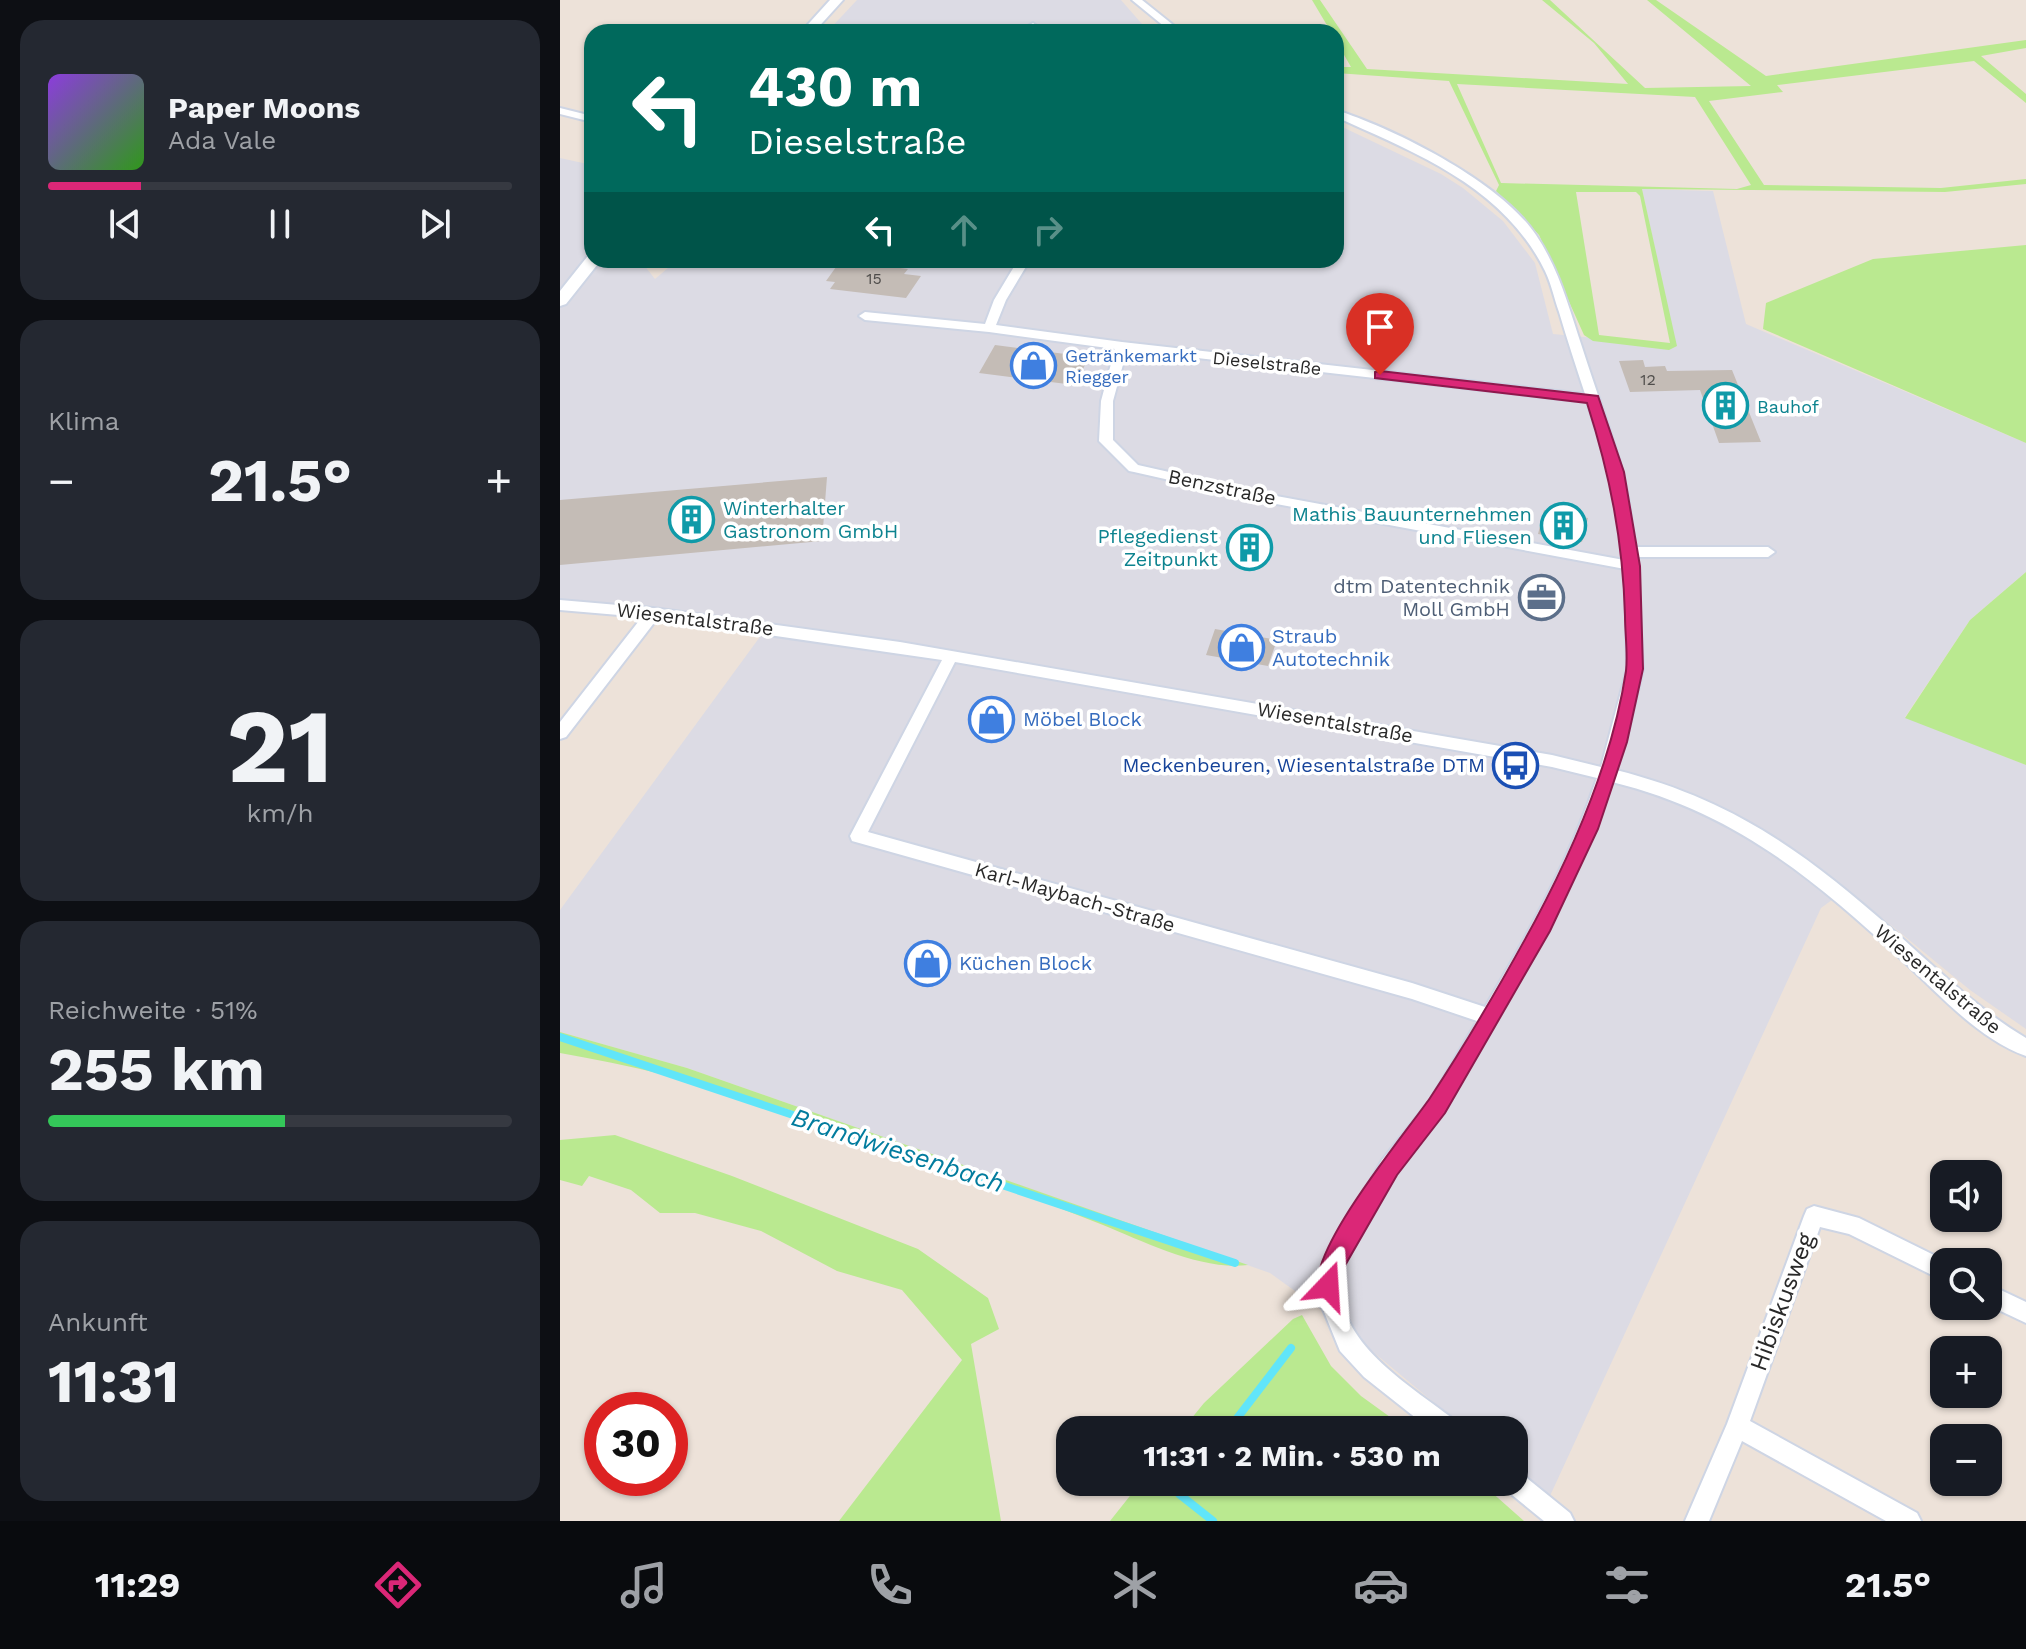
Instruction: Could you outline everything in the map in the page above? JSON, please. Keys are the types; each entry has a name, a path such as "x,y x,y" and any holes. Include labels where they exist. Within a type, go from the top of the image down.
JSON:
{"main road":[{"path":"814,24 837,0"},
{"path":"560,301 587,268"}],"street":[{"path":"1136,0 1167,24"},
{"path":"560,111 584,117"},
{"path":"1344,117 1454,169 1500,203 1530,234 1552,273 1616,472 1631,559 1635,669 1618,742 1588,829 1543,925 1437,1106 1389,1167 1332,1266 1328,1286 1330,1302 1348,1343 1372,1369 1431,1416"},
{"path":"989,328 1000,300 1019,268"},
{"name":"Dieselstraße","path":"865,316 1593,399"},
{"name":"Benzstraße","path":"1122,346 1107,401 1106,441 1134,468 1271,499 1631,559"},
{"path":"1631,559 1768,552"},
{"name":"Wiesentalstraße","path":"560,605 653,613 817,634 951,656 1552,761 1655,786 1703,804 1769,839 1988,1025 2026,1048"},
{"path":"560,733 653,613"},
{"name":"Karl-Maybach-Straße","path":"951,656 858,836 1396,987 1487,1016"},
{"name":"Hibiskusweg","path":"1697,1521 1737,1426 1814,1216 1852,1225 1930,1264"},
{"path":"2002,1301 2026,1313"},
{"path":"1737,1426 1909,1521"},
{"path":"1528,1493 1562,1521"}],"shaded area":[{"path":"857,0 1121,0 1142,24 834,24"},
{"path":"1344,128 1441,174 1503,221 1535,263 1553,334 1676,346 1642,189 1713,191 1746,324 2026,443 2026,572 1970,620 1905,717 2026,765 2026,1029 1970,990 1847,889 1821,908 1549,1498 1528,1481 1528,1416 1450,1416 1331,1317 1270,1273 687,1068 560,1032 560,910 770,623 560,605 560,158 584,163 584,268 646,268 655,279 668,268 1344,268"}],"green space":[{"path":"1312,0 1320,0 1336,24 1326,24"},
{"path":"1542,0 1550,0 1645,88 1751,86 1647,0 1656,0 1766,76 2026,40 2026,48 1981,56 2026,94 2026,103 1974,61 1777,85 1783,92 1709,101 1764,185 1941,188 2026,179 2026,184 1945,192 1642,189 1677,346 1669,350 1593,341 1584,335 1539,235 1496,191 1499,185 1449,81 1344,74 1344,67 1351,67 1344,55 1344,35 1367,69 1628,84 1594,43","holes":["1457,84 1695,97 1751,185 1737,189 1501,183","1576,192 1636,192 1640,196 1670,343 1599,335"]},
{"path":"2026,245 2026,443 1763,329 1766,303 1873,259"},
{"path":"2026,572 2026,765 1905,718 1970,620"},
{"path":"560,1032 687,1068 1248,1265 1212,1264 1174,1254 939,1161 799,1113 704,1085 560,1053"},
{"path":"615,1135 732,1176 918,1249 988,1298 999,1329 971,1344 1001,1521 839,1521 962,1360 902,1290 837,1271 761,1231 695,1213 660,1213 631,1190 589,1176 582,1186 560,1180 560,1140"},
{"path":"1302,1315 1331,1366 1361,1396 1389,1416 1193,1416 1204,1403 1293,1319"},
{"path":"1130,1496 1496,1496 1524,1521 1110,1521"}],"building":[{"path":"835,268 901,268 908,269 904,274 921,276 906,298 830,289 835,282 826,281"},
{"name":"Getränkemarkt Riegger","path":"995,345 1089,357 1075,385 979,373"},
{"name":"Bauhof","path":"1643,360 1645,367 1665,366 1667,371 1732,370 1761,442 1719,443 1700,390 1630,392 1619,361"},
{"name":"Winterhalter Gastronom GmbH","path":"827,477 822,541 560,565 560,500"},
{"name":"Mathis Bauunternehmen und Fliesen","path":"1544,510 1588,518 1582,542 1538,534"},
{"name":"Pflegedienst Zeitpunkt","path":"1244,535 1265,539 1255,559 1234,555"},
{"name":"Straub Autotechnik","path":"1215,629 1277,640 1268,666 1206,655"}],"waterway":[{"name":"Brandwiesenbach","path":"560,1037 1235,1263"},
{"name":"Brandwiesenbach","path":"1239,1416 1291,1348"},
{"name":"Brandwiesenbach","path":"1182,1496 1213,1521"}],"place":[{"name":"Getränkemarkt Riegger","path":"1034,365"},
{"name":"Bauhof","path":"1726,406"},
{"name":"Winterhalter Gastronom GmbH","path":"692,520"},
{"name":"Mathis Bauunternehmen und Fliesen","path":"1563,526"},
{"name":"Pflegedienst Zeitpunkt","path":"1249,548"},
{"name":"dtm Datentechnik Moll GmbH","path":"1541,598"},
{"name":"Straub Autotechnik","path":"1241,647"},
{"name":"Möbel Block","path":"992,719"},
{"name":"Meckenbeuren, Wiesentalstraße DTM","path":"1516,765"},
{"name":"Küchen Block","path":"928,963"}],"route":[{"path":"1328,1286 1332,1266 1389,1167 1437,1106 1543,925 1588,829 1618,742 1635,669 1632,566 1616,472 1593,399 1380,375"}]}
